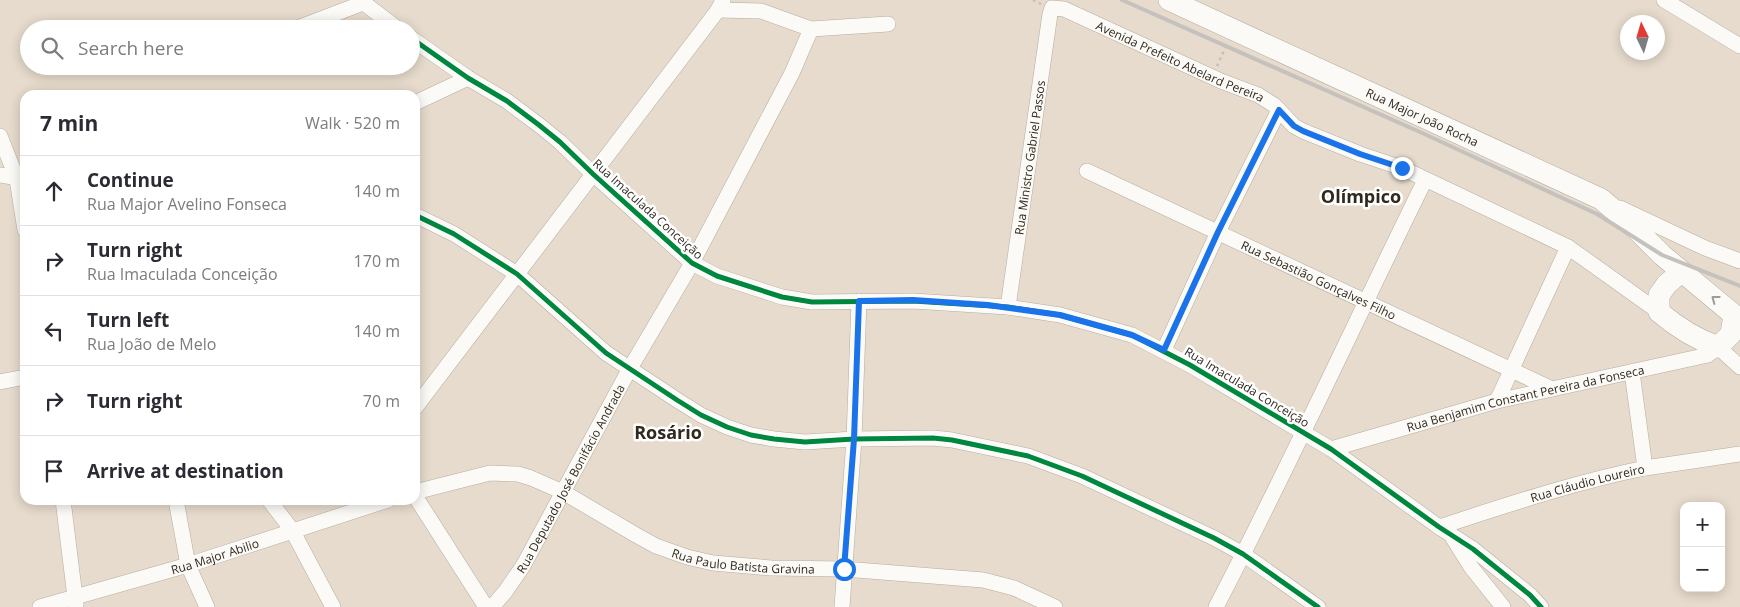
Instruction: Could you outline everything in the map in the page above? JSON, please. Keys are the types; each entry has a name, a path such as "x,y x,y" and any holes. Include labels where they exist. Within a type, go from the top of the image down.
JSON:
{"main road":[{"name":"Rua Major João Rocha","path":"1168,0 1601,199 1634,227 1681,272 1731,329"},
{"path":"1681,272 1667,284 1659,304 1680,330 1692,337 1731,329"}],"street":[{"path":"1664,0 1740,46"},
{"path":"316,20 361,2 386,20"},
{"path":"420,401 720,5 759,6 811,29 888,24"},
{"name":"Avenida Prefeito Abelard Pereira","path":"1052,8 1064,9 1258,96 1274,105 1294,126 1303,131 1360,154 1402,168 1568,247 1623,287 1648,295 1659,304"},
{"name":"Rua Ministro Gabriel Passos","path":"1008,307 1052,8"},
{"name":"Rua Deputado José Bonifácio Andrada","path":"493,606 522,566 629,370 692,264 792,73 811,29"},
{"name":"Rua Imaculada Conceição","path":"420,44 468,78 507,101 539,125 560,142 692,264 717,276 782,297 812,302 913,300 1008,307 1060,315 1132,335 1164,350 1331,449 1473,549 1530,595 1541,607"},
{"path":"420,101 468,78"},
{"path":"1164,350 1218,232 1279,110"},
{"path":"0,136 20,177"},
{"name":"Rua Sebastião Gonçalves Filho","path":"1087,171 1552,389"},
{"path":"0,175 20,179"},
{"path":"1216,607 1304,433 1425,180"},
{"path":"1601,199 1705,248 1740,262"},
{"path":"420,218 470,243 517,274 606,353 629,370 701,415 727,427 751,435 805,442 933,438 952,440 1028,456 1082,476 1214,538 1243,554 1318,607"},
{"path":"1497,400 1568,247"},
{"path":"842,607 854,439 859,301"},
{"path":"1731,329 1740,367"},
{"name":"Rua Benjamim Constant Pereira da Fonseca","path":"1331,449 1497,400 1708,355 1731,329"},
{"path":"1632,372 1645,468"},
{"path":"0,382 20,379"},
{"name":"Rua Cláudio Loureiro","path":"1445,531 1564,488 1645,468 1740,454"},
{"path":"420,491 490,472 518,474 563,492"},
{"name":"Rua Paulo Batista Gravina","path":"563,492 636,536 656,546 687,557 713,563 771,568 844,569 983,580 1014,588 1055,607"},
{"path":"420,503 493,606"},
{"path":"64,505 76,602"},
{"path":"177,505 188,565 207,607"},
{"path":"273,505 292,530 332,607"},
{"name":"Rua Major Abilio","path":"40,607 76,602 372,505"},
{"path":"1445,531 1503,607"}],"path":[{"path":"1212,77 1234,30"}],"railway":[{"path":"1122,0 1420,132 1597,214 1662,255 1740,286"}],"cycle path":[{"path":"420,44 468,78 507,101 539,125 692,263 717,276 782,297 812,302 913,301 1008,307 1060,315 1132,335 1190,365 1331,449 1439,527 1473,549 1530,595 1541,607"},
{"path":"420,217 454,234 517,274 606,353 701,415 727,427 751,435 805,442 933,438 952,440 1028,456 1082,476 1214,538 1243,554 1318,607"}],"district":[{"name":"Olímpico","path":"1361,196"},
{"name":"Rosário","path":"668,432"}],"route":[{"path":"844,569 854,439 859,301 913,300 988,305 1060,315 1132,335 1164,350 1218,232 1279,110 1288,121 1303,131 1360,154 1402,168"}]}
